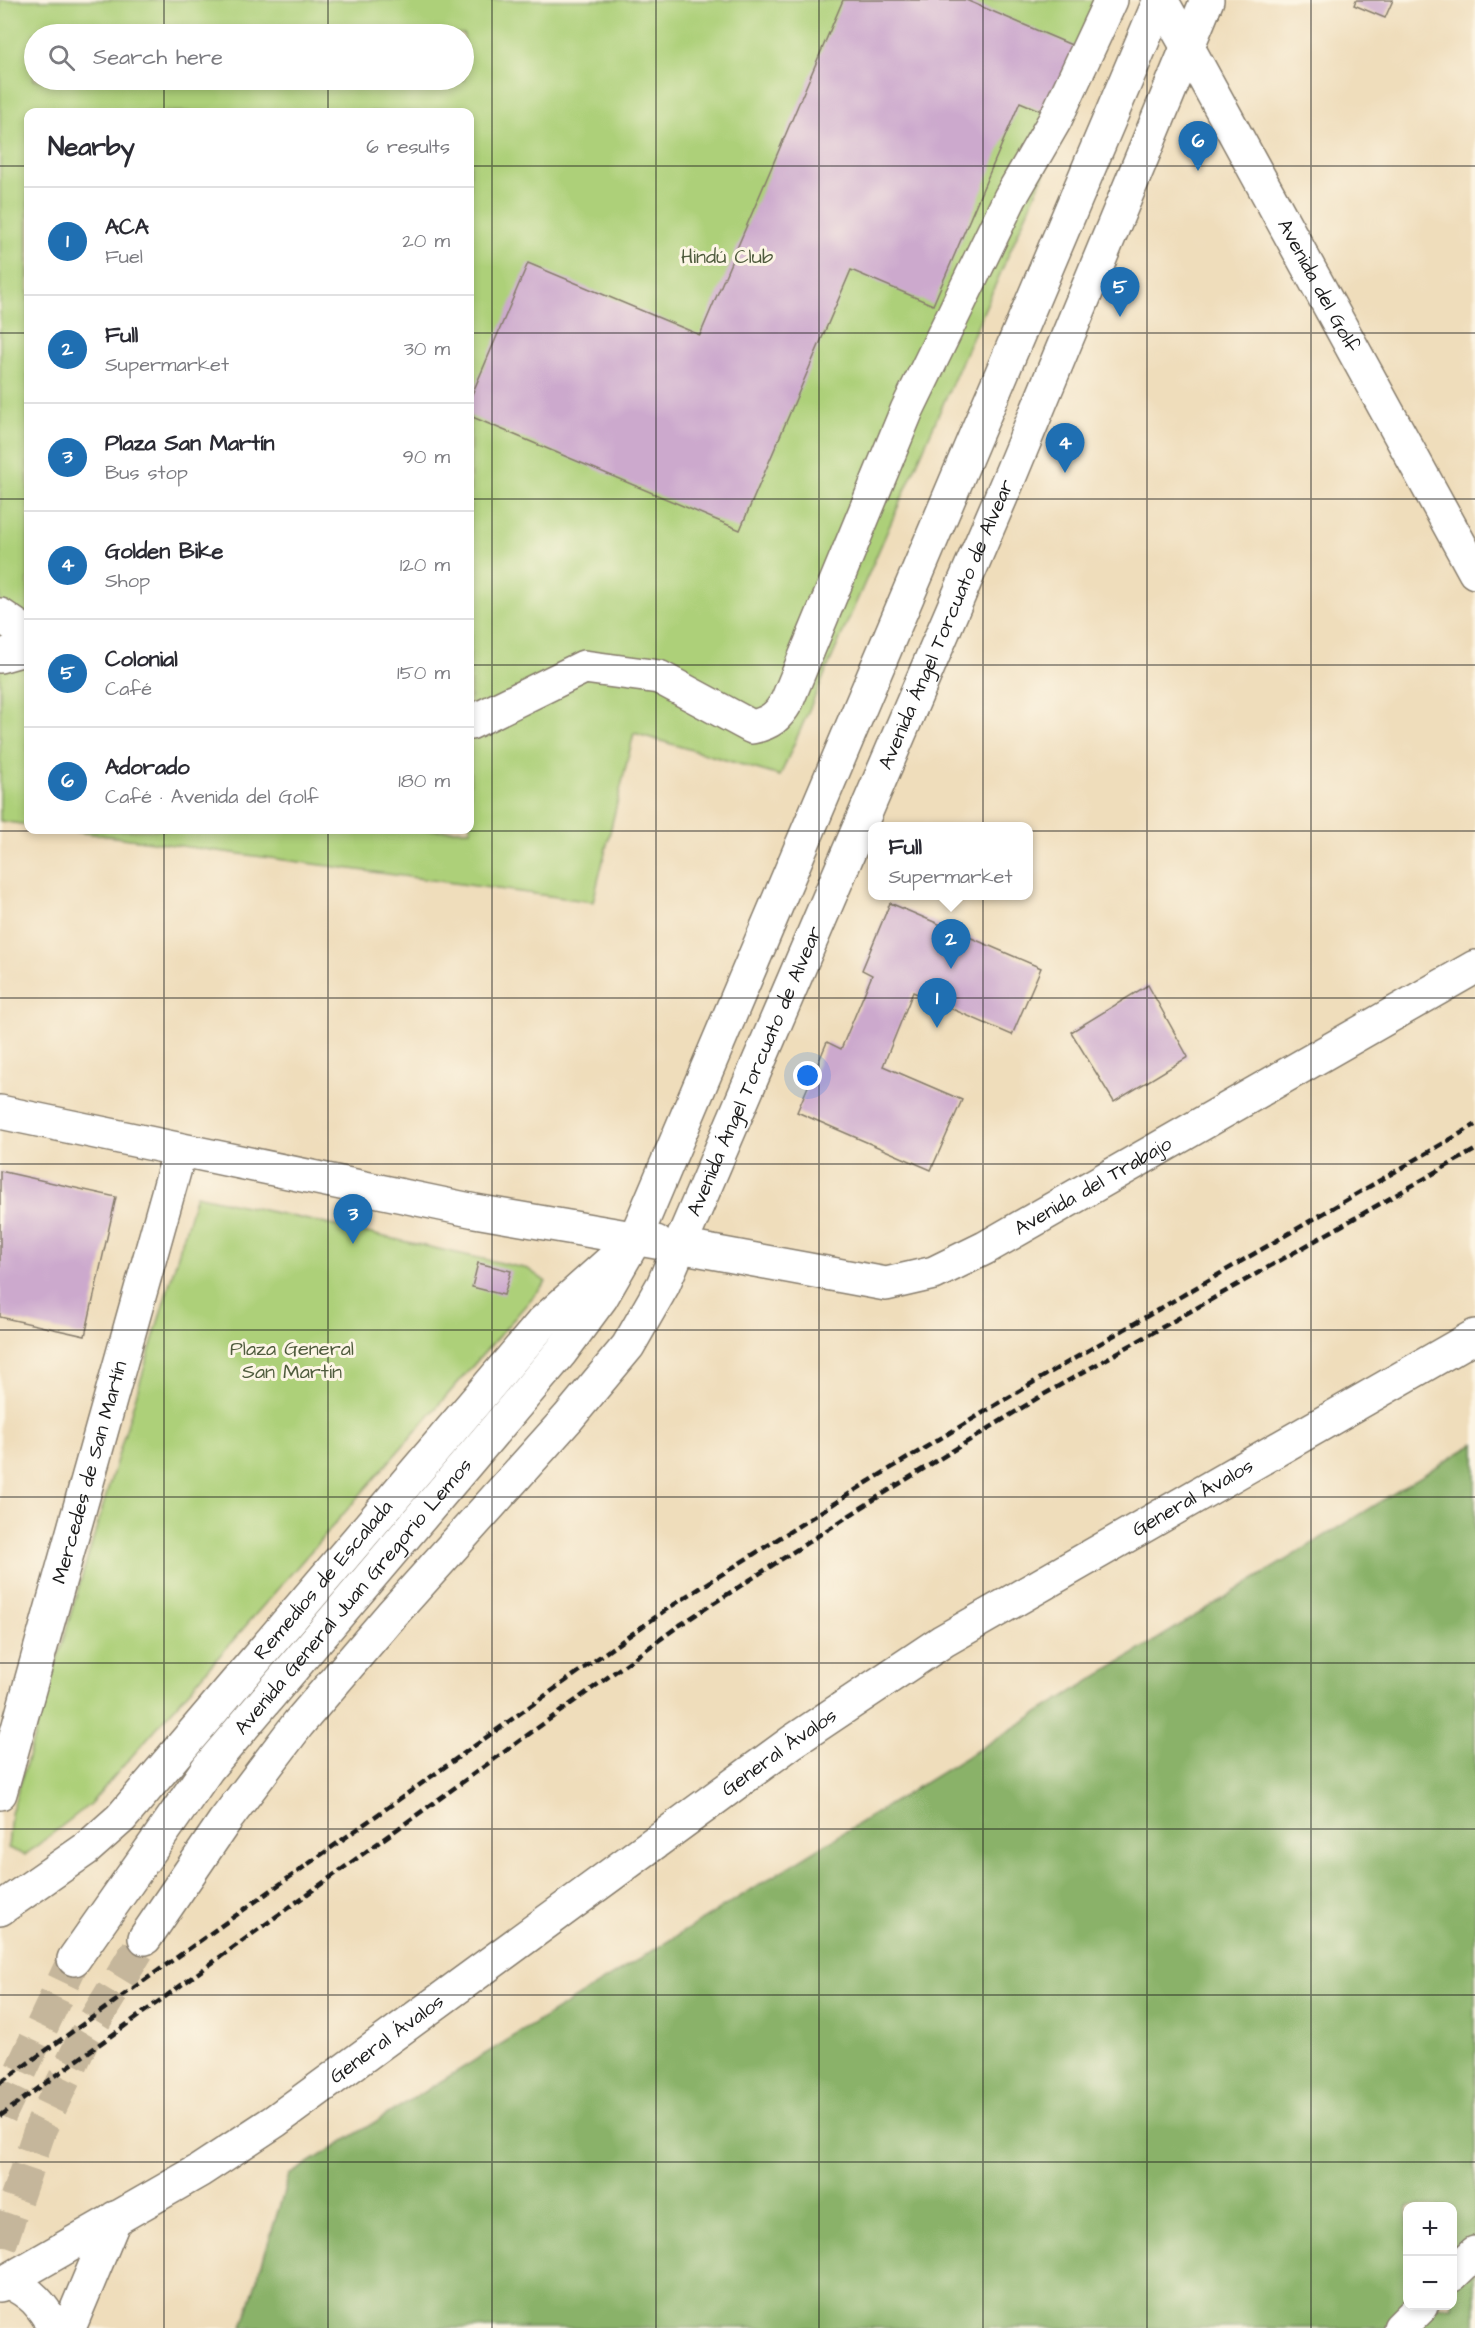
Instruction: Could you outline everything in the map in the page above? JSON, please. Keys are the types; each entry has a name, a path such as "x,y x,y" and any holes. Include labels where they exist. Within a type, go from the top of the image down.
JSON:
{"main road":[{"path":"474,721 584,667 658,677 752,727 769,723 779,714 787,700 907,410 1010,198 1055,120 1111,0"},
{"path":"635,1239 1160,0"},
{"name":"Avenida del Golf","path":"1160,0 1187,45 1475,572"},
{"name":"Avenida Ángel Torcuato de Alvear","path":"679,1246 1010,476 1207,0"},
{"path":"0,615 24,631"},
{"path":"0,656 24,649"},
{"name":"Avenida del Trabajo","path":"0,1113 475,1211 886,1284 934,1273 985,1248 1475,967"},
{"name":"Mercedes de San Martín","path":"0,1793 180,1150"},
{"name":"Remedios de Escalada","path":"0,1909 86,1848 121,1818 543,1322 635,1239"},
{"name":"Avenida General Juan Gregorio Lemos","path":"74,1959 208,1767 561,1352 601,1298 635,1239"},
{"name":"Avenida General Juan Gregorio Lemos","path":"145,1938 224,1822 298,1724 393,1613 568,1418 628,1346 663,1285 679,1246"},
{"name":"General Ávalos","path":"3,2283 199,2171 275,2121 792,1742 943,1641 1475,1336"},
{"path":"69,2328 115,2218"},
{"path":"1457,2270 1475,2253"},
{"path":"3,2283 26,2290 42,2306 55,2328"},
{"path":"1400,2328 1418,2310"}],"green space":[{"name":"Hindú Club","path":"0,0 1106,0 1114,14 780,776 634,733 593,902 93,834 474,834 474,108 24,108 24,824 0,821"},
{"name":"Plaza General San Martín","path":"196,1195 528,1269 546,1282 90,1804 25,1855 8,1848 11,1814"},
{"path":"1475,1443 1475,2328 242,2328 289,2175"}],"building":[{"path":"843,0 966,0 1081,49 1053,116 1020,102 933,305 851,270 740,530 474,418 474,390 528,263 700,335"},
{"path":"1356,0 1393,0 1385,18 1354,5"},
{"path":"890,903 1041,968 1012,1035 913,992 883,1066 962,1100 931,1170 797,1112 827,1042 841,1049 872,975 862,970"},
{"path":"1148,985 1188,1057 1114,1102 1071,1032"},
{"path":"0,1171 116,1197 85,1336 0,1317"},
{"path":"478,1263 511,1271 504,1295 472,1287"}],"tunnel":[{"path":"0,2245 41,2127 84,2038 145,1938"},
{"path":"0,2115 74,1959"}],"railway":[{"path":"0,2083 667,1609 868,1482 1034,1382 1475,1125"},
{"path":"0,2116 680,1625 878,1497 1041,1396 1475,1150"}],"place":[{"name":"Adorado","path":"1198,171"},
{"name":"Colonial","path":"1120,317"},
{"name":"Golden Bike","path":"1065,473"},
{"name":"Full","path":"951,969"},
{"name":"ACA","path":"937,1028"},
{"name":"Plaza San Martín","path":"353,1244"}]}
